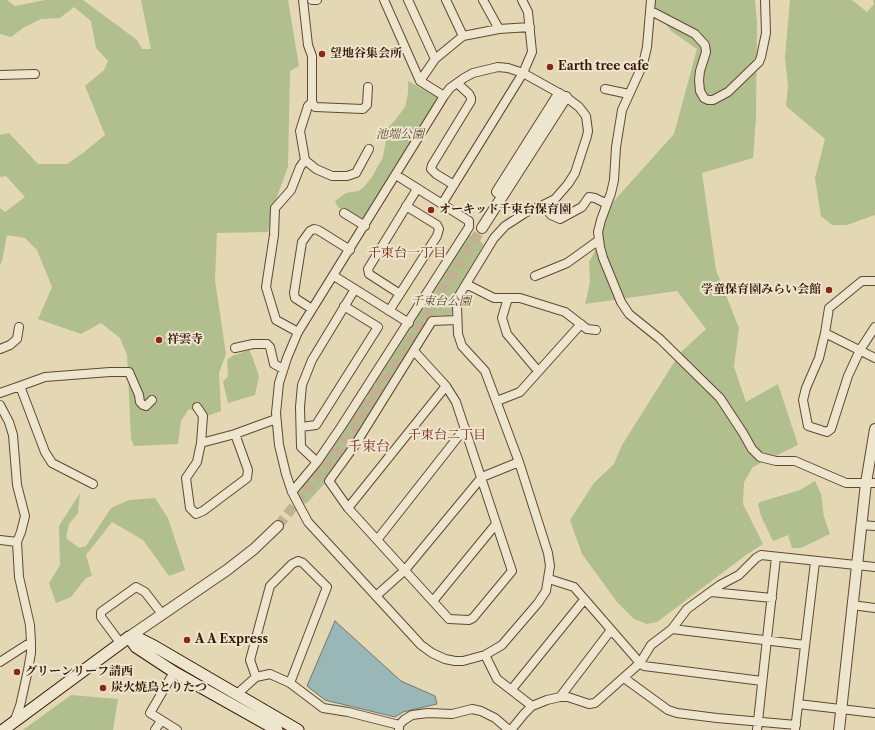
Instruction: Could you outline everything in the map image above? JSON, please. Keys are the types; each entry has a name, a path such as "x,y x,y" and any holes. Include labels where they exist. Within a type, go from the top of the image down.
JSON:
{"main road":[{"path":"3,730 13,726 125,641 140,639 297,730"},
{"path":"125,641 174,672 277,730"}],"street":[{"path":"302,0 308,45 312,56 312,102 315,107 363,109 367,105 368,87"},
{"path":"312,0 317,0"},
{"path":"384,0 420,81 444,96"},
{"path":"408,0 435,59"},
{"path":"446,0 463,36"},
{"path":"483,0 499,29"},
{"path":"442,204 523,73 532,52 528,12 522,0"},
{"path":"651,0 647,47 644,59 622,110 616,147 614,180 599,227 599,240 603,258 619,298 625,309 635,319 660,339 720,398 752,449 760,457 776,461 795,461 846,483 870,482"},
{"path":"651,11 695,34 705,45 706,52 699,76 700,91 704,98 713,100 728,92 759,62 766,33 765,0"},
{"path":"420,81 435,59 463,36 499,29 530,27"},
{"path":"489,68 508,68 523,73 579,107 586,116 588,126 587,136 572,178 555,199 525,213 504,226 494,238 460,294 457,306 458,334 462,346 485,371 519,462 548,553 550,566 546,591 538,603 502,645 485,655 463,661 445,659 432,653 421,645 315,529 303,513 292,492 281,457 276,419 279,383 287,358 298,332 396,176 444,96 450,88 457,83 473,73 489,68"},
{"path":"0,75 35,74"},
{"path":"454,185 436,174 431,169 471,101 469,94 457,83"},
{"path":"605,89 628,94"},
{"path":"480,226 515,163 563,96"},
{"path":"312,102 308,106 300,131 305,160 316,169 332,176 347,176 356,173 369,149"},
{"path":"298,332 276,320 266,287 274,235 276,208 291,190 305,160"},
{"path":"292,492 317,462 469,227 468,221 396,176"},
{"path":"400,294 369,274 368,269 417,189"},
{"path":"544,205 551,215 560,219 582,207 589,197 595,198 607,204"},
{"path":"389,311 437,236 439,229 437,225 406,206"},
{"path":"344,213 365,226"},
{"path":"312,309 295,298 294,293 302,242 310,231 314,229 350,250"},
{"path":"535,276 567,263 599,240"},
{"path":"334,276 408,323"},
{"path":"875,280 862,282 829,308 825,333 818,358 806,388 803,400 808,426 827,432 831,429 848,376 860,350 875,327"},
{"path":"466,284 494,298 520,298 565,312 587,329 596,330"},
{"path":"317,462 301,447 300,407 302,385 312,360 355,289"},
{"path":"508,298 502,318 507,334 538,371"},
{"path":"300,427 316,425 378,327 344,306"},
{"path":"414,351 446,386 456,402 512,571 473,618 469,620 448,619 348,508 329,481 355,445 432,321 457,320"},
{"path":"497,401 520,392 581,324"},
{"path":"0,349 10,345 17,339 19,326"},
{"path":"825,333 875,358"},
{"path":"235,348 253,344 267,344 270,347 274,364 283,369"},
{"path":"0,393 44,376 129,372 140,402 146,406 152,400"},
{"path":"20,386 45,452 52,463 93,484"},
{"path":"348,508 446,386"},
{"path":"0,405 9,422 13,436 17,485 25,516 17,542 19,577 30,625 31,642 28,670 20,706 13,726"},
{"path":"197,407 204,416 202,443 197,462 186,478 190,508 196,514 203,511 247,478 248,470 235,434"},
{"path":"202,443 235,434 276,419"},
{"path":"377,540 465,428"},
{"path":"839,730 861,525 870,482 875,429"},
{"path":"376,596 405,570 482,477 519,462"},
{"path":"162,614 145,592 136,587 101,612 101,617 125,641 227,570 254,548 276,524"},
{"path":"433,601 496,524"},
{"path":"861,525 875,526"},
{"path":"0,540 17,542"},
{"path":"236,695 256,677 270,674 290,683 323,708 348,712 399,728 404,720 412,715 428,713 452,714 472,709 481,711 495,718 510,730 532,706 560,697 568,697 589,704 595,703 640,663 652,645 672,629 687,609 739,574 761,555 816,562 875,567"},
{"path":"757,726 776,556"},
{"path":"256,677 250,660 270,586 292,564 298,561 303,563 327,587 290,683"},
{"path":"624,678 668,710 757,726 796,727 816,562"},
{"path":"549,579 574,587 644,666 762,681"},
{"path":"711,592 772,598"},
{"path":"512,689 584,600"},
{"path":"852,605 875,608"},
{"path":"672,629 805,645"},
{"path":"560,697 611,630"},
{"path":"0,662 31,642"},
{"path":"485,655 497,679 512,689 532,706"},
{"path":"174,672 150,713 177,730"},
{"path":"798,704 875,713"},
{"path":"155,730 161,721"}],"green space":[{"path":"0,0 7,0 15,6 45,0 83,0 137,40 142,49 151,49 141,0 288,0 299,66 290,71 288,167 273,207 268,232 217,233 215,280 226,354 219,373 221,411 207,416 189,409 181,421 178,444 134,446 131,439 127,355 120,338 101,323 81,334 38,319 52,287 37,250 25,238 7,235 0,265 0,208 5,212 25,197 6,176 0,177 0,135 9,133 38,164 67,164 105,135 85,86 104,70 108,61 96,48 91,21 74,7 60,18 41,19 23,28 11,37 0,34"},
{"path":"646,0 755,0 757,22 756,118 753,158 702,173 716,270 739,328 734,367 746,402 778,384 798,445 753,467 744,482 743,504 763,544 746,555 657,622 647,624 634,619 617,602 582,554 570,520 594,483 614,464 622,445 680,353 706,329 677,291 585,304 590,282 589,262 597,247 604,212 674,134 697,49 671,31"},
{"path":"790,0 852,0 867,12 874,4 873,0 875,0 875,215 847,225 832,225 821,216 815,178 825,139 786,106 788,86 785,57"},
{"name":"池端公園","path":"408,81 437,97 437,99 363,220 360,221 338,207 335,201 346,193 358,191 363,188 372,177 383,157 387,134 386,130 405,107 408,93"},
{"name":"千束台公園","path":"470,235 480,241 483,246 457,290 452,314 431,316 372,411 345,452 325,478 325,483 306,504 303,502 299,494 300,490 366,398 467,236"},
{"path":"249,350 259,376 255,395 228,403 223,382 228,376 227,360 232,356"},
{"path":"815,481 821,494 824,517 830,534 801,548 792,548 788,535 773,541 761,516 758,504 760,502 800,490"},
{"path":"80,493 78,513 69,524 66,538 79,548 86,546 111,508 129,500 155,498 168,518 185,570 169,576 143,540 112,522 86,555 92,576 86,578 71,597 56,603 49,583 60,565 59,526"},
{"path":"71,695 118,699 113,730 23,730"}],"water":[{"path":"335,621 401,681 435,696 437,704 403,712 395,717 325,700 307,686"}],"tunnel":[{"path":"278,526 350,435 374,401 482,228"},
{"path":"352,420 381,377"}],"place":[{"name":"望地谷集会所","path":"322,54"},
{"name":"Earth tree cafe","path":"550,67"},
{"name":"オーキッド千束台保育園","path":"431,210"},
{"name":"学童保育園みらい会館","path":"829,290"},
{"name":"祥雲寺","path":"159,340"},
{"name":"A A Express","path":"187,640"},
{"name":"グリーンリーフ請西","path":"17,672"},
{"name":"炭火焼鳥とりたつ","path":"103,688"}],"district":[{"name":"千束台一丁目","path":"407,253"},
{"name":"千束台二丁目","path":"447,435"},
{"name":"千束台","path":"369,447"}]}
